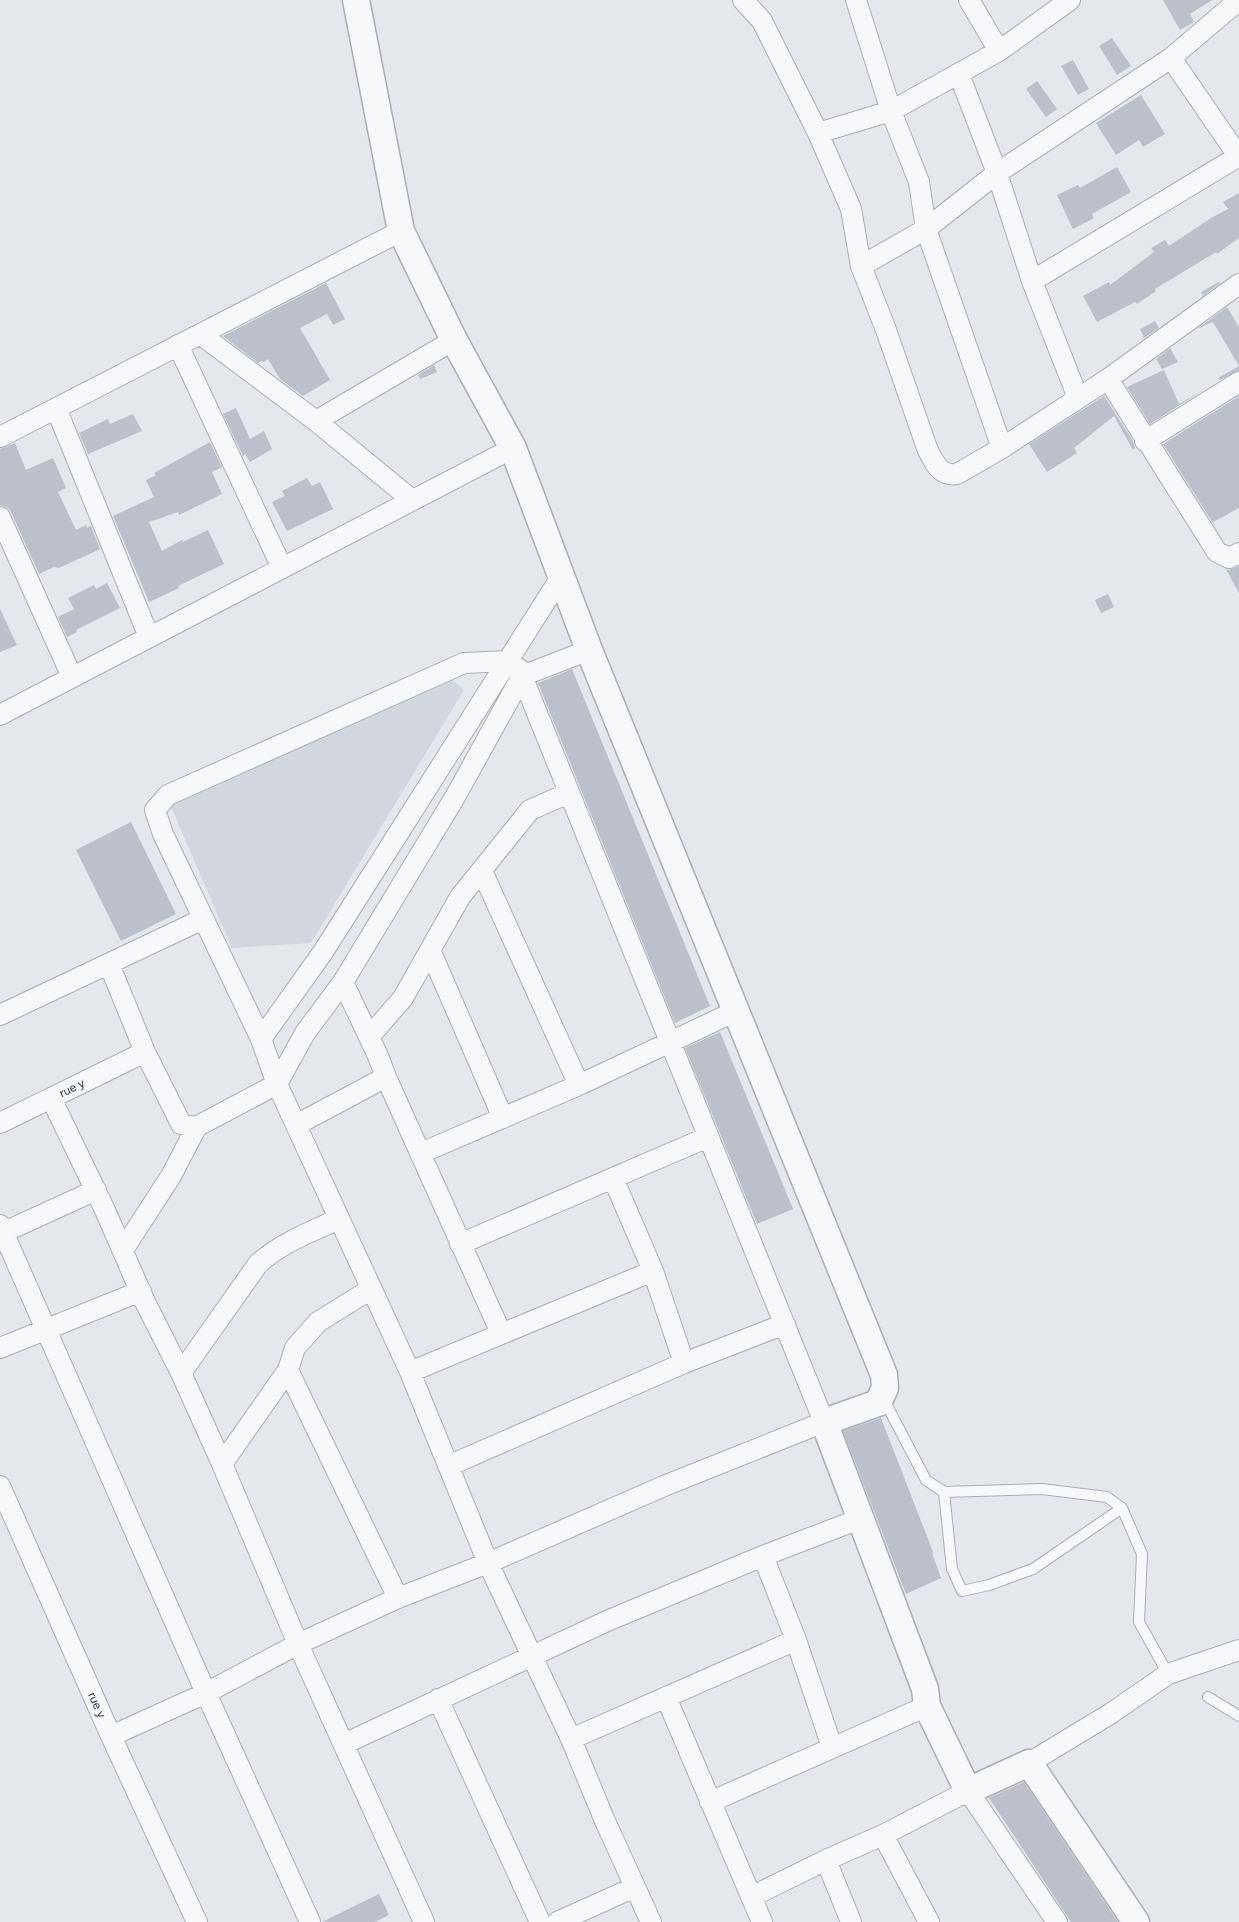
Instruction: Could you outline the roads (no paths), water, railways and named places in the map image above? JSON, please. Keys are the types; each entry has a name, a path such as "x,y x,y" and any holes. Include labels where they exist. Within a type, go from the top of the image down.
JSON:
{"street":[{"path":"111,1736 206,1693 298,1644 398,1598 488,1563 664,1486 824,1422 878,1403 885,1388 884,1375 589,650 513,448 454,340 401,231 356,0"},
{"path":"743,0 762,21 818,133 851,210 861,266 886,330 927,448 935,464 942,472 950,475 957,474 1002,448 1108,379 1239,284"},
{"path":"856,0 891,111 919,182 926,229 1002,448"},
{"path":"969,0 998,51"},
{"path":"818,133 891,111 998,51 1070,0"},
{"path":"861,266 926,229 997,173 1172,58 1239,0"},
{"path":"1032,281 1239,157 1172,58"},
{"path":"959,74 997,173 1032,281 1078,398"},
{"path":"0,437 401,231"},
{"path":"200,334 316,421 412,500"},
{"path":"316,421 454,340"},
{"path":"178,345 282,568"},
{"path":"1108,379 1145,441 1217,552 1229,558 1239,553"},
{"path":"1145,441 1237,386"},
{"path":"56,408 149,637"},
{"path":"0,715 513,448"},
{"path":"0,517 72,677"},
{"path":"261,1040 323,952 561,577"},
{"path":"109,964 144,1052 181,1124 197,1126 277,1084 305,1032 343,982 454,797 524,675 589,650"},
{"path":"651,1922 605,1821 571,1739 488,1563 410,1372 277,1084 261,1040 163,834 155,810 168,795 464,664 508,661 524,675 569,793 862,1518 925,1689 927,1706 968,1791 1057,1922"},
{"path":"369,1037 403,998 460,897 530,810 569,793"},
{"path":"482,870 580,1085"},
{"path":"0,1015 203,919"},
{"path":"430,950 503,1118"},
{"path":"343,982 460,1244 502,1333"},
{"path":"421,1153 580,1085 736,1011"},
{"name":"rue y","path":"0,1123 144,1052"},
{"path":"296,1125 386,1077"},
{"path":"51,1098 96,1190 140,1291 181,1373 222,1464 298,1644 424,1922"},
{"path":"123,1250 171,1176 197,1126"},
{"path":"460,1244 708,1137"},
{"path":"613,1178 653,1271 684,1363"},
{"path":"96,1190 1,1230 206,1693 310,1922"},
{"path":"181,1373 258,1264 270,1253 286,1243 339,1219"},
{"path":"410,1372 653,1271"},
{"path":"222,1464 288,1370 295,1348 318,1322 371,1289"},
{"path":"0,1348 140,1291"},
{"path":"448,1466 684,1363 785,1324"},
{"path":"288,1370 398,1598"},
{"name":"rue y","path":"0,1486 196,1922"},
{"path":"344,1744 631,1610 862,1518"},
{"path":"763,1556 796,1640 832,1747"},
{"path":"571,1739 796,1640"},
{"path":"751,1897 1029,1763 1110,1714 1168,1674 1239,1650"},
{"path":"666,1698 762,1922"},
{"path":"438,1699 540,1922"},
{"path":"710,1802 927,1706"},
{"path":"1029,1763 1136,1922"},
{"path":"883,1835 929,1922"},
{"path":"826,1860 851,1922"},
{"path":"557,1922 635,1887"}],"lane":[{"path":"882,1397 926,1480 944,1492 1042,1490 1107,1498 1122,1508 1142,1554 1139,1622 1168,1674"},
{"path":"944,1492 952,1569 962,1591 988,1585 1033,1569 1122,1508"},
{"path":"1208,1697 1239,1716"}]}
